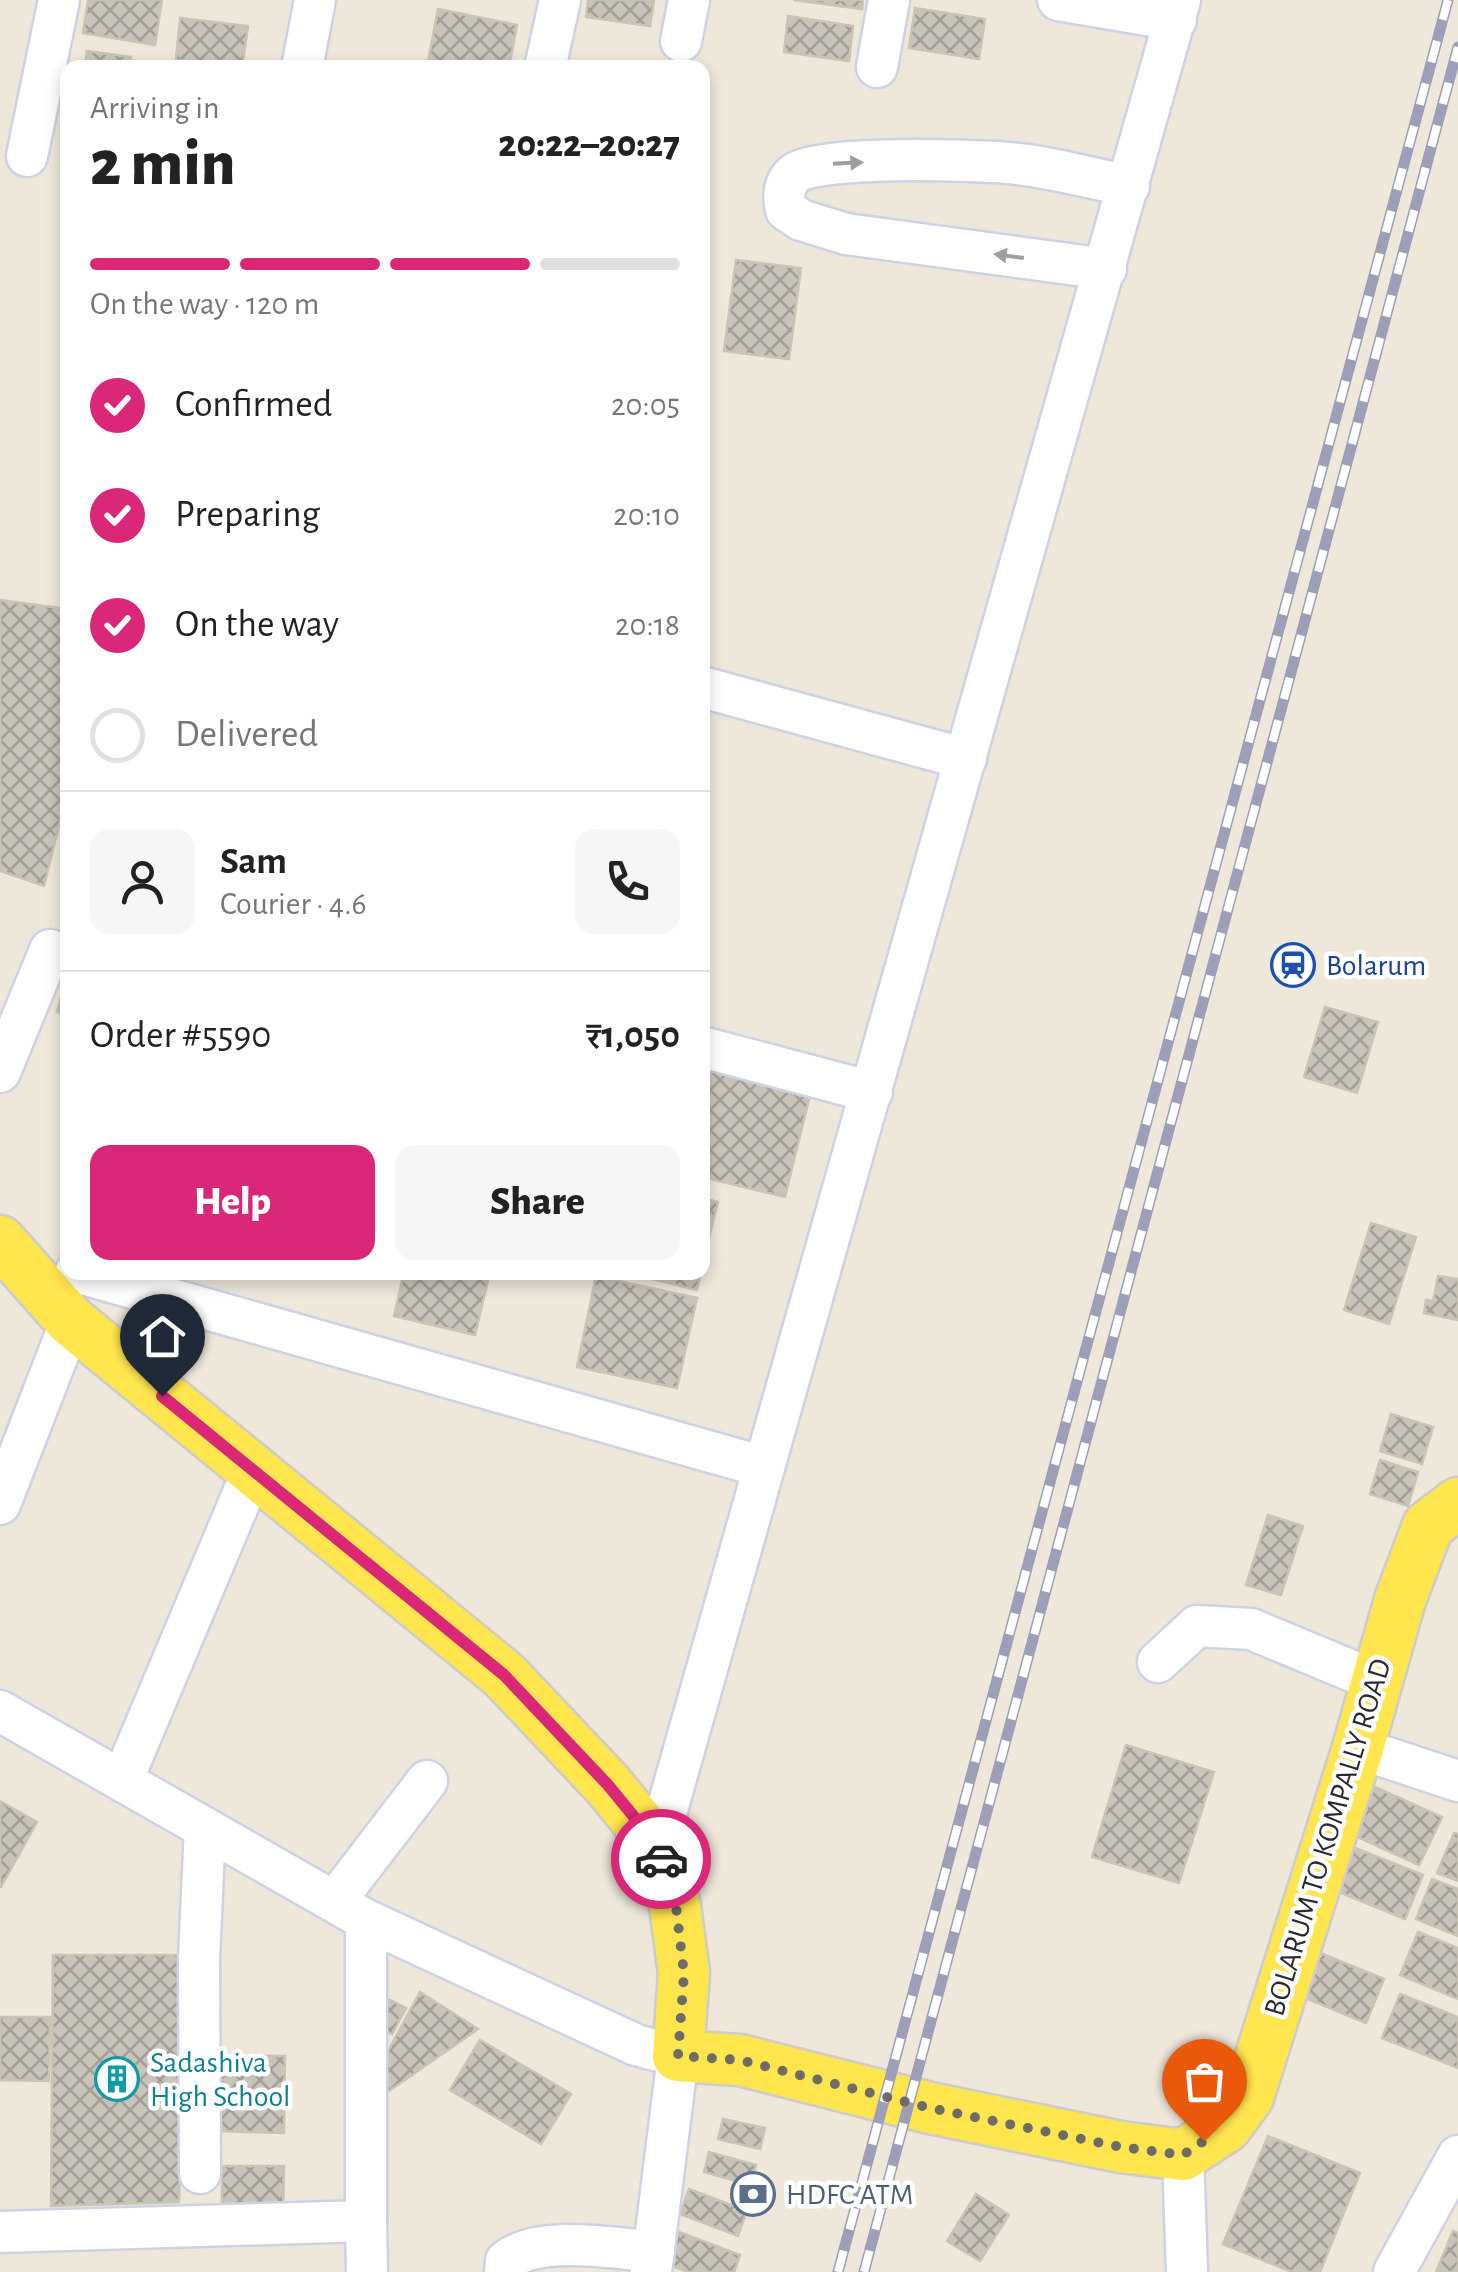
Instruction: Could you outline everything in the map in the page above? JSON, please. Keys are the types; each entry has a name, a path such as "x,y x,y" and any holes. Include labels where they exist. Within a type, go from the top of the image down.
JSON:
{"main road":[{"path":"8,1248 74,1297 254,1470 504,1675 608,1785 657,1845 676,1906 684,1974 678,2056 740,2060 930,2108 1121,2147 1183,2155"},
{"name":"BOLARUM TO KOMPALLY ROAD","path":"1183,2155 1226,2126 1248,2097 1358,1748 1400,1600 1428,1526 1458,1503"}],"street":[{"path":"27,156 59,0"},
{"path":"304,60 315,0"},
{"path":"548,60 560,0"},
{"path":"681,42 690,0"},
{"path":"877,67 890,0"},
{"path":"657,1845 1178,10 1058,0"},
{"path":"1106,269 846,234 801,220 786,210 785,188 797,171 822,165 945,160 1010,163 1129,186"},
{"path":"710,689 966,759"},
{"path":"0,1072 50,950"},
{"path":"710,1049 872,1092"},
{"path":"8,1248 60,1267"},
{"path":"4,1482 74,1297 764,1466"},
{"path":"122,1781 254,1470"},
{"path":"1158,1662 1198,1626 1251,1630 1376,1681"},
{"path":"0,1711 351,1911 636,2045 678,2056 652,2262 538,2245 517,2252 506,2261 505,2272"},
{"path":"1358,1748 1458,1781"},
{"path":"367,2272 351,1911 427,1781"},
{"path":"200,2173 199,1959 206,1828"},
{"path":"1183,2155 1187,2272"},
{"path":"1394,2272 1445,2208 1458,2156"},
{"path":"0,2232 366,2220"}],"building":[{"path":"88,0 162,0 155,45 83,33"},
{"path":"588,0 654,0 650,26 586,17"},
{"path":"793,0 863,0 862,9"},
{"path":"915,8 985,19 979,59 909,48"},
{"path":"438,9 517,25 510,60 428,60"},
{"path":"788,16 853,26 849,61 784,52"},
{"path":"180,18 248,26 243,60 176,60"},
{"path":"87,51 131,57 131,60 86,60"},
{"path":"736,260 801,268 789,359 724,351"},
{"path":"0,600 60,608 60,821 44,886 0,871"},
{"path":"1325,1007 1378,1022 1357,1093 1304,1077"},
{"path":"710,1067 811,1091 785,1197 710,1179"},
{"path":"710,1200 718,1202 710,1234"},
{"path":"1371,1223 1416,1237 1389,1324 1344,1310"},
{"path":"1438,1276 1458,1279 1458,1320 1424,1313 1426,1300 1433,1301"},
{"path":"402,1280 488,1280 475,1335 394,1316"},
{"path":"595,1280 614,1280 697,1298 677,1388 577,1367"},
{"path":"656,1280 699,1280 697,1290"},
{"path":"1391,1414 1433,1427 1422,1464 1380,1451"},
{"path":"1380,1460 1418,1472 1408,1506 1370,1494"},
{"path":"1268,1515 1303,1526 1281,1595 1246,1585"},
{"path":"1126,1745 1214,1772 1179,1883 1092,1857"},
{"path":"1375,1787 1442,1817 1419,1865 1353,1835"},
{"path":"0,1801 37,1822 1,1887 0,1887"},
{"path":"1454,1833 1458,1834 1458,1881 1437,1873"},
{"path":"1340,1842 1423,1875 1405,1919 1322,1885"},
{"path":"1432,1879 1458,1889 1458,1936 1416,1919"},
{"path":"1418,1932 1458,1948 1458,1999 1400,1975"},
{"path":"1308,1948 1384,1979 1366,2023 1291,1992"},
{"name":"Sadashiva High School","path":"53,1955 186,1955 179,2202 51,2206"},
{"path":"420,1992 478,2029 389,2091 373,2079"},
{"path":"1400,1994 1458,2017 1458,2068 1382,2038"},
{"path":"384,1997 406,2008 392,2034 370,2022"},
{"path":"0,2017 50,2017 49,2081 0,2080"},
{"path":"480,2040 571,2094 541,2144 450,2090"},
{"path":"215,2056 285,2056 284,2133 214,2131"},
{"path":"723,2119 765,2128 760,2149 718,2139"},
{"path":"1268,2136 1360,2173 1320,2272 1292,2272 1223,2244"},
{"path":"709,2152 756,2165 750,2185 704,2172"},
{"path":"222,2166 284,2166 283,2209 222,2208"},
{"path":"689,2189 747,2211 738,2236 680,2214"},
{"path":"976,2194 1009,2215 980,2261 947,2241"},
{"path":"1453,2231 1458,2233 1458,2272 1436,2272"},
{"path":"679,2232 740,2255 734,2272 688,2272 667,2264"}],"railway":[{"path":"838,2272 1448,0"},
{"path":"864,2272 1458,47"}],"way so far":[{"path":"661,1859 676,1906 684,1974 678,2056 740,2060 884,2098 1121,2147 1183,2155 1204,2141"}],"place":[{"name":"Bolarum","path":"1293,965"},
{"name":"Sadashiva High School","path":"117,2079"},
{"name":"HDFC ATM","path":"753,2194"}],"route":[{"path":"162,1396 504,1675 608,1785 657,1845 661,1859"}]}
